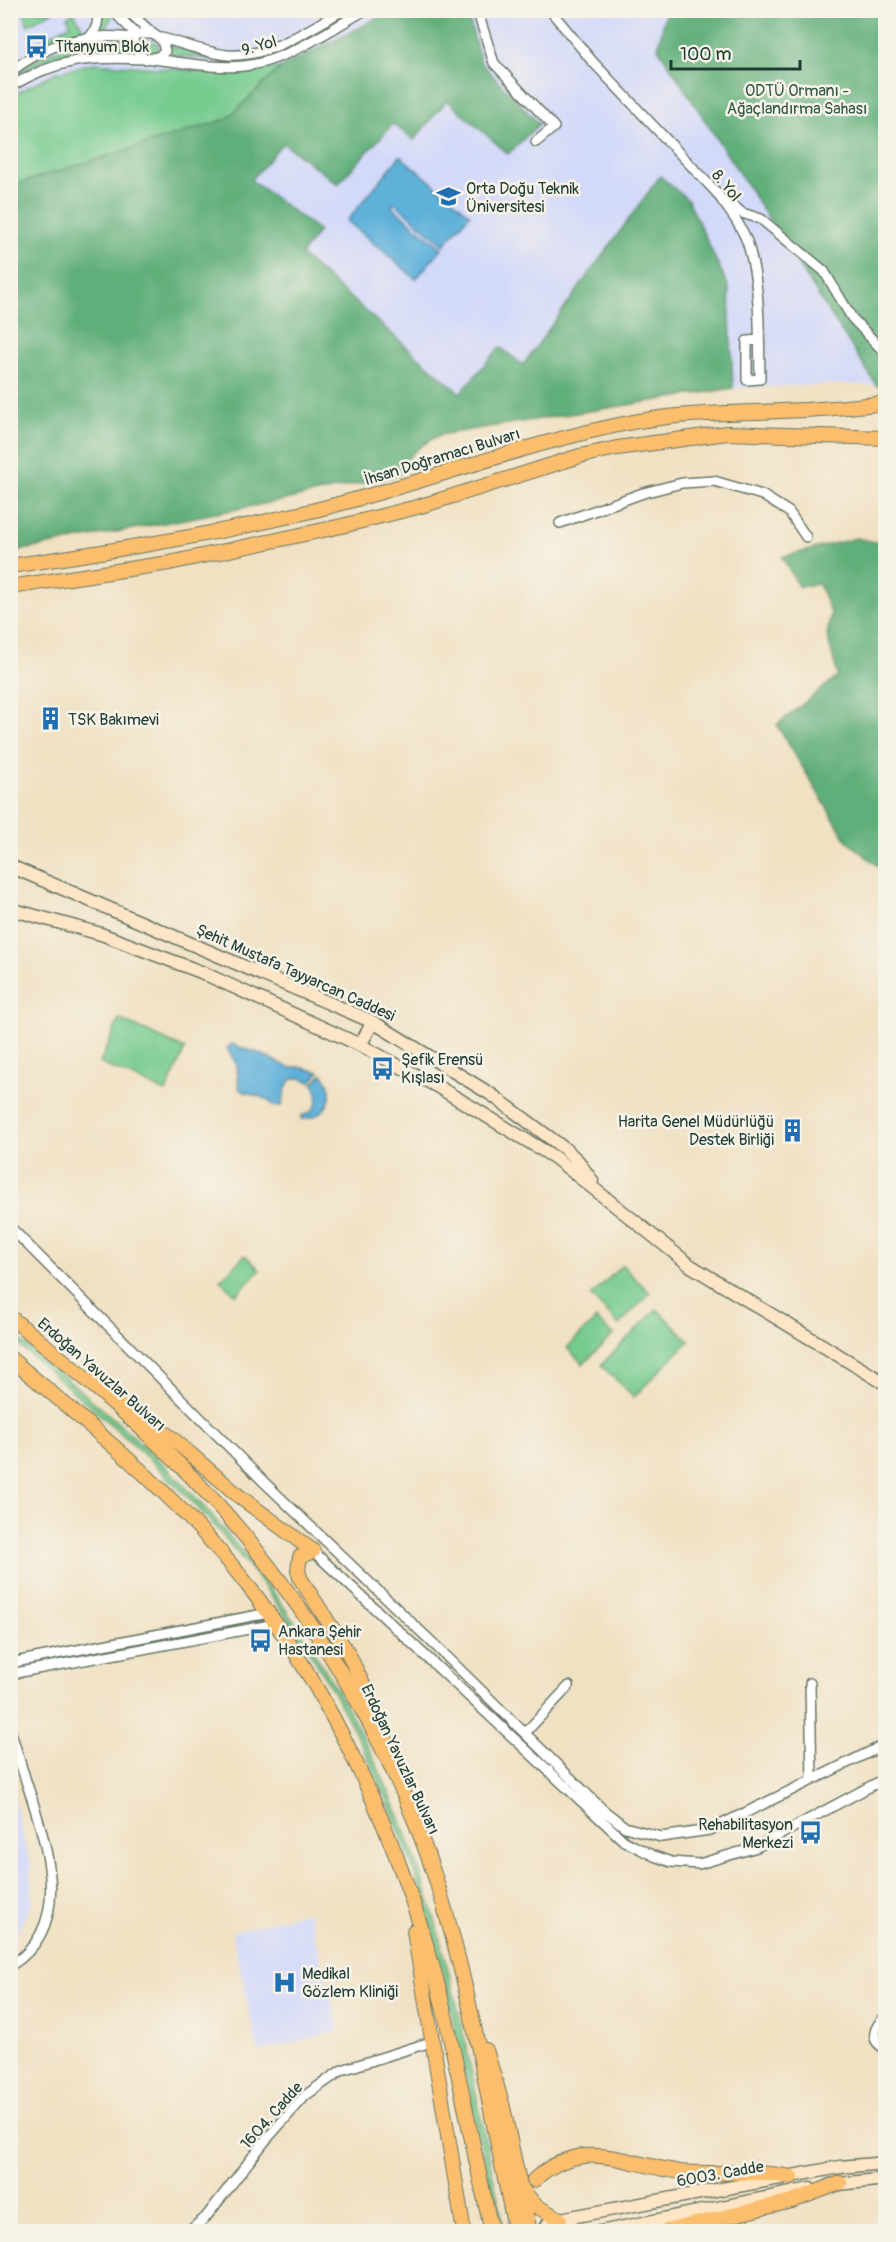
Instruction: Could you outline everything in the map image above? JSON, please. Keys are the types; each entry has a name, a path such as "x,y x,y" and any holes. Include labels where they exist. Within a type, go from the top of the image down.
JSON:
{"main road":[{"name":"İhsan Doğramacı Bulvarı","path":"10,566 142,546 262,523 332,506 541,443 633,422 664,417 815,410 885,404"},
{"path":"10,587 169,563 342,526 421,506 580,456 617,448 727,433 885,438"},
{"name":"Şehit Mustafa Tayyarcan Caddesi","path":"10,866 373,1022 468,1080 565,1149 578,1161 599,1191"},
{"name":"Şehit Mustafa Tayyarcan Caddesi","path":"10,909 101,934 211,977 360,1045 440,1088 554,1157 691,1266 885,1384"},
{"path":"360,1045 373,1022"},
{"name":"Erdoğan Yavuzlar Bulvarı","path":"10,1317 63,1359 207,1493 270,1568 331,1657 357,1702 415,1823 437,1883 466,1991 516,2232"},
{"path":"10,1358 152,1481 219,1550 272,1619 310,1677 342,1735 370,1795 411,1902 431,1963 444,2011 492,2232"},
{"path":"63,1359 173,1439 240,1497 312,1551 300,1557 298,1570 300,1578 341,1641 366,1691 415,1823"},
{"path":"411,1902 415,1942 434,2041 441,2099 464,2232"},
{"path":"466,1991 494,2075 530,2232"},
{"path":"534,2180 557,2163 585,2156 604,2155 682,2172 755,2173 791,2177"},
{"name":"6003. Cadde","path":"560,2219 840,2167 885,2163"},
{"name":"6003. Cadde","path":"600,2232 840,2183 885,2179"},
{"path":"662,2232 792,2201 840,2183"},
{"path":"520,2186 536,2206 560,2219"},
{"path":"546,2232 546,2225 550,2221 560,2219"}],"street":[{"path":"90,37 96,30 99,19 97,10"},
{"path":"112,10 134,36 134,46 148,59 163,54 165,44 127,10"},
{"name":"9. Yol","path":"10,72 56,45 109,35 157,36 228,55 256,54 344,10"},
{"path":"477,10 494,63 554,127 536,142"},
{"name":"8. Yol","path":"550,10 600,70 716,192 733,215 749,246 757,289 759,340 760,379 747,380 747,341 759,340"},
{"name":"9. Yol","path":"10,87 30,75 62,63 97,58 148,59 227,66 262,62 291,50 362,11"},
{"path":"716,192 742,213 761,219 824,271 852,318 885,354"},
{"path":"560,523 644,493 682,483 714,481 762,495 789,512 806,537"},
{"path":"10,1227 266,1484 602,1809 624,1827 661,1837 710,1830 885,1744"},
{"path":"312,1551 624,1841 654,1856 671,1862 699,1864 757,1847 885,1778"},
{"path":"10,1663 272,1619"},
{"path":"10,1674 272,1619"},
{"path":"810,1683 812,1780"},
{"path":"525,1733 569,1686"},
{"path":"10,1729 48,1855 52,1890 49,1912 42,1931 31,1948 10,1966"},
{"path":"885,2016 874,2032 874,2038 885,2049"},
{"name":"1604. Cadde","path":"188,2232 206,2217 265,2141 306,2095 342,2070 434,2041"}],"shaded area":[{"name":"Orta Doğu Teknik Üniversitesi","path":"10,11 885,11 885,386 846,384 733,388 439,435 422,445 407,459 399,475 285,500 11,552"},
{"path":"10,1786 31,1866 32,1902 11,1946"},
{"name":"Medikal Gözlem Kliniği","path":"308,1912 339,2031 258,2052 232,1932"}],"green space":[{"path":"23,10 54,11 28,25"},
{"path":"100,11 108,11 112,17 106,27 99,29"},
{"path":"388,11 467,11 481,63 539,124 508,154 447,100 414,140 393,124 338,184 283,143 251,180 319,231 301,255 460,393 500,347 523,365 660,176 688,200 729,288 733,388 439,435 415,451 399,475 285,500 11,552 11,186 227,119 281,67"},
{"name":"ODTÜ Ormanı - Ağaçlandırma Sahası","path":"666,11 885,11 885,386 877,386 658,48"},
{"path":"74,12 84,31 50,42 37,49 34,44 71,24 67,17"},
{"path":"120,38 126,52 93,51 66,54 40,63 11,80 22,69 47,54 76,45"},
{"path":"146,40 157,43 159,48 156,52 143,51 140,46"},
{"path":"170,46 218,57 287,46 256,59 229,61 169,55"},
{"path":"94,63 237,74 281,67 227,119 11,186 11,96 55,73"},
{"path":"856,538 885,544 885,872 847,841 777,725 838,676 827,635 831,613 819,584 799,587 782,557"},
{"path":"119,1019 185,1049 166,1092 100,1063"},
{"path":"245,1255 260,1270 236,1295 220,1280"},
{"path":"622,1265 650,1293 619,1325 591,1296"},
{"path":"657,1309 689,1341 634,1397 601,1365"},
{"path":"596,1319 613,1335 583,1364 567,1348"},
{"path":"11,1332 127,1431 193,1495 230,1537 297,1626 354,1721 402,1822 434,1918 457,2007 505,2231 500,2231 429,1918 392,1811 343,1708 283,1612 249,1566 212,1523 140,1450 11,1338"}],"water":[{"path":"400,156 470,214 444,245 396,204 393,204 392,207 442,248 416,279 347,221"},
{"path":"231,1044 261,1054 290,1068 299,1067 319,1072 311,1082 292,1079 286,1088 282,1106 274,1106 267,1099 239,1088 237,1065 227,1048"},
{"path":"322,1074 330,1089 328,1104 318,1115 301,1119 301,1116 311,1111 316,1104 317,1094 313,1084"}],"tunnel":[{"path":"506,2232 516,2210"}],"place":[{"name":"Titanyum Blok","path":"37,46"},
{"name":"Orta Doğu Teknik Üniversitesi","path":"448,197"},
{"name":"TSK Bakımevi","path":"50,719"},
{"name":"Şefik Erensü Kışlası","path":"383,1068"},
{"name":"Harita Genel Müdürlüğü Destek Birliği","path":"792,1130"},
{"name":"Ankara Şehir Hastanesi","path":"260,1640"},
{"name":"Rehabilitasyon Merkezi","path":"811,1833"},
{"name":"Medikal Gözlem Kliniği","path":"284,1982"}]}
